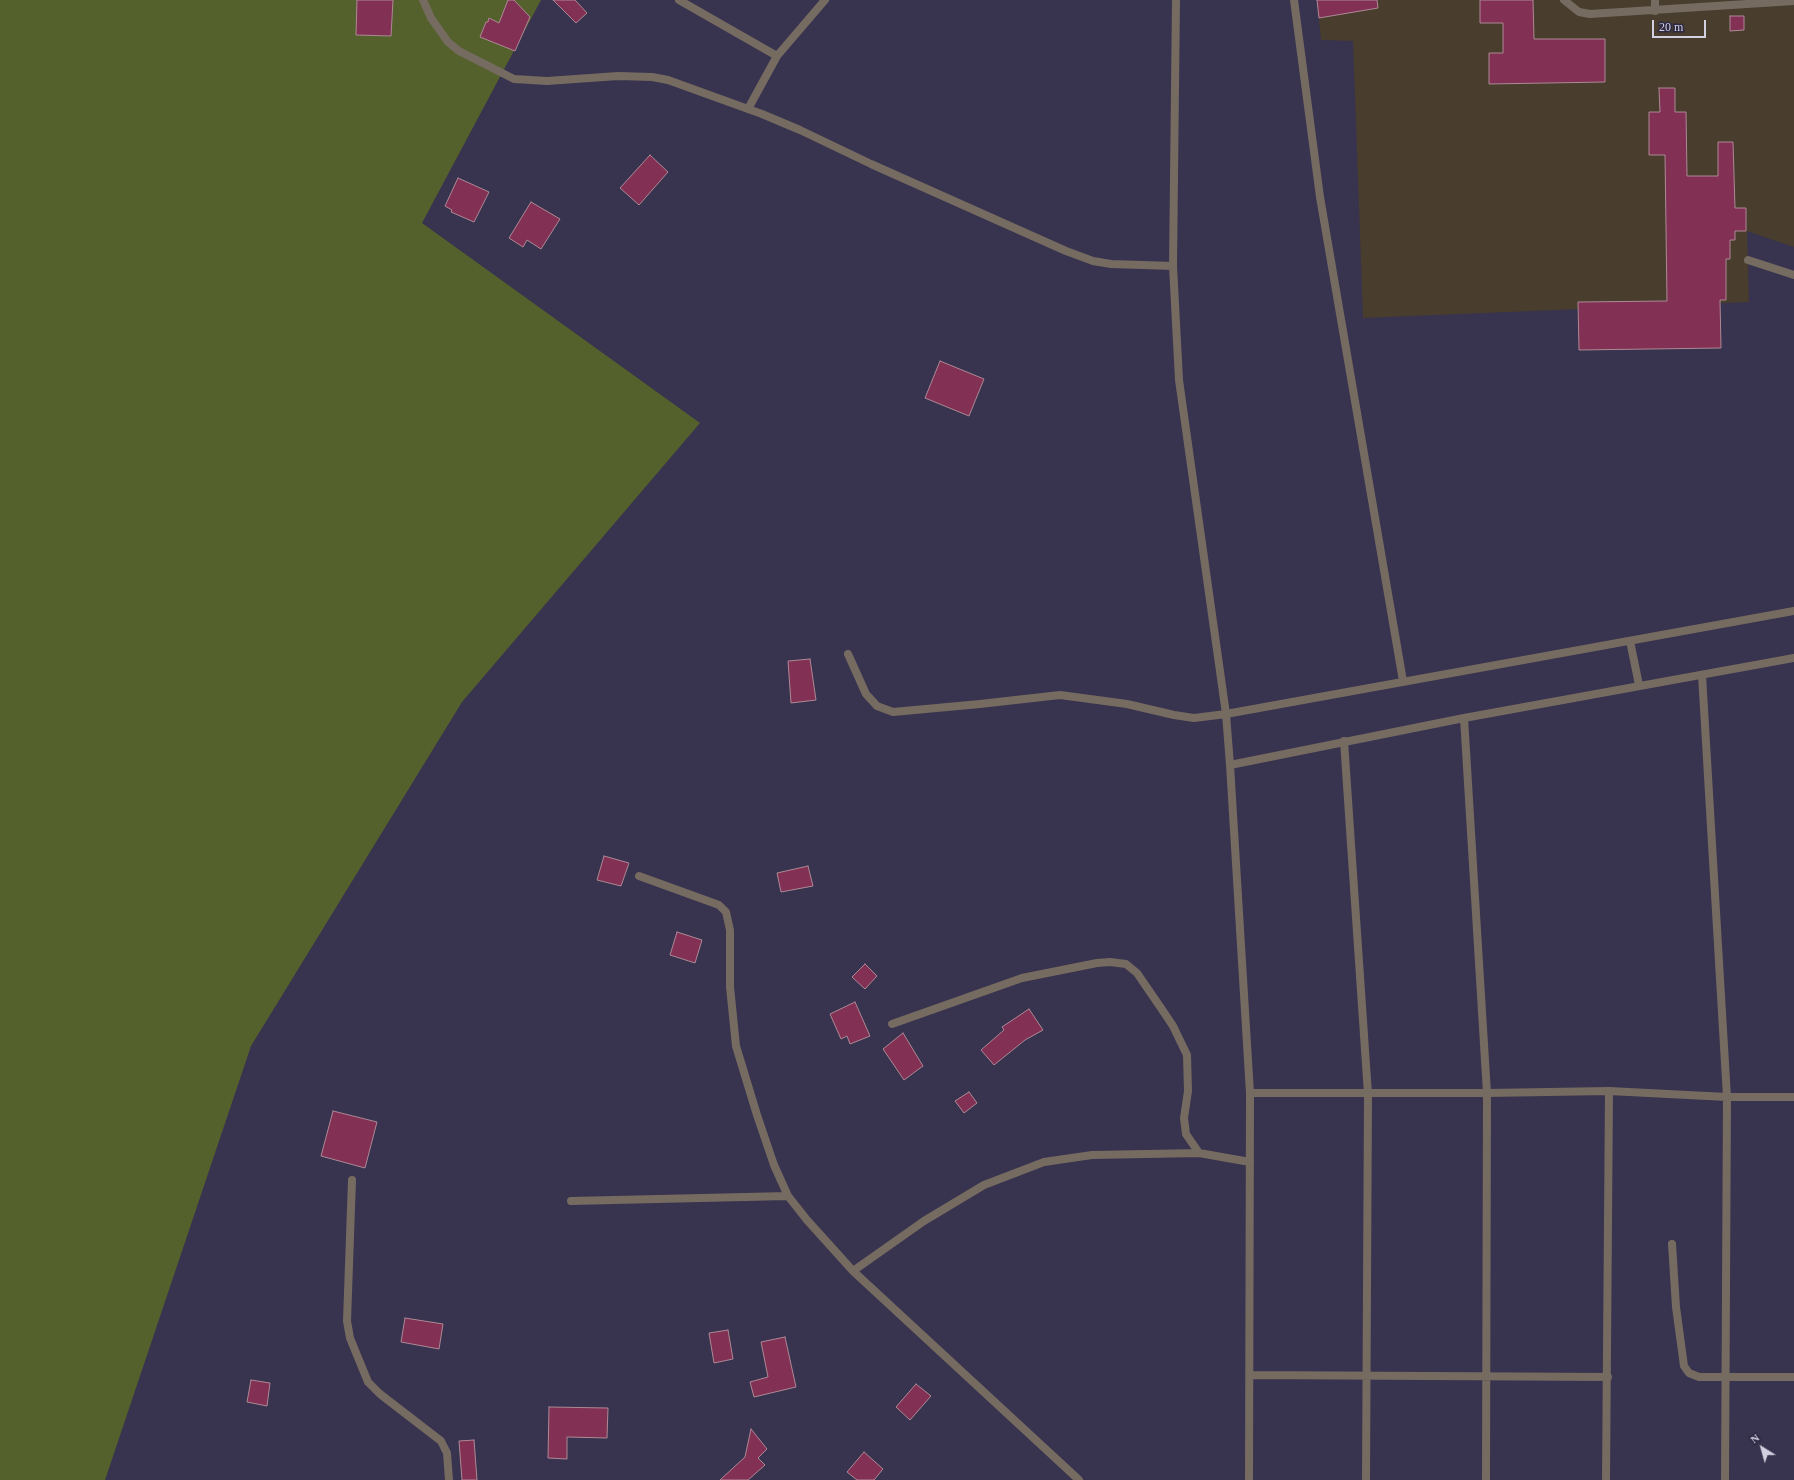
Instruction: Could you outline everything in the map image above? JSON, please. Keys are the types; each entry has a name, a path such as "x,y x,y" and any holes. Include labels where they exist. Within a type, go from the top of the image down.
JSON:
{"street":[{"path":"423,0 426,9 438,29 453,47 514,79 547,81 618,76 656,77 668,80 748,109 800,130 870,164 1066,251 1093,261 1111,264 1174,266"},
{"path":"679,0 777,56"},
{"path":"748,109 777,56 825,0"},
{"path":"1176,0 1174,266 1179,380 1226,714 1250,1093 1249,1480"},
{"path":"1294,0 1320,197 1403,681"},
{"path":"1564,0 1579,12 1590,14 1794,2"},
{"path":"1655,0 1655,11"},
{"path":"1748,260 1794,275"},
{"path":"848,654 866,694 877,706 893,712 980,704 1060,694 1127,704 1185,717 1226,714 1794,611"},
{"path":"1630,641 1639,686"},
{"path":"1230,765 1464,718 1794,658"},
{"path":"1702,675 1727,1097 1725,1480"},
{"path":"1464,718 1487,1093 1486,1480"},
{"path":"1344,741 1368,1094 1365,1377 1366,1480"},
{"path":"639,876 719,905 726,912 730,930 730,987 736,1046 769,1151 788,1196 807,1220 853,1271 1079,1480"},
{"path":"892,1024 1022,978 1097,963 1110,962 1126,964 1137,973 1163,1011 1187,1055 1188,1091 1184,1118 1186,1134 1199,1153"},
{"path":"1606,1480 1608,1377 1609,1091"},
{"path":"1250,1093 1368,1094 1609,1091 1727,1097 1794,1097"},
{"path":"853,1271 924,1221 984,1185 1044,1162 1092,1155 1199,1153 1250,1162"},
{"path":"352,1180 347,1321 350,1338 368,1382 380,1394 441,1441 447,1453 449,1480"},
{"path":"571,1201 788,1196"},
{"path":"1672,1244 1676,1307 1684,1366 1689,1373 1699,1377 1794,1377"},
{"path":"1250,1375 1365,1377 1608,1377"}],"shaded area":[{"path":"1317,0 1794,0 1794,247 1747,231 1749,302 1363,318 1353,41 1321,40"}],"green space":[{"path":"0,0 541,0 422,223 700,423 462,702 251,1046 105,1480 0,1480"}],"building":[{"path":"357,0 393,0 391,36 356,35"},
{"path":"508,0 514,0 530,17 515,51 480,37 489,18 499,23"},
{"path":"553,0 575,0 587,13 576,23"},
{"path":"1317,0 1377,0 1378,8 1319,18"},
{"path":"1480,0 1533,0 1534,39 1605,39 1605,82 1489,84 1489,53 1503,53 1503,23 1480,23"},
{"path":"1730,16 1744,16 1744,30 1730,31"},
{"path":"1659,88 1675,88 1675,112 1686,112 1687,176 1718,176 1718,142 1733,142 1735,208 1746,208 1746,231 1735,231 1735,240 1730,240 1730,259 1726,259 1726,300 1720,300 1721,348 1579,350 1578,302 1667,301 1665,155 1649,155 1649,112 1660,112"},
{"path":"650,155 668,172 639,205 620,188"},
{"path":"458,178 489,192 474,222 451,212 452,210 445,206"},
{"path":"531,202 560,219 541,249 527,240 523,247 509,238"},
{"path":"940,361 984,379 969,416 925,398"},
{"path":"810,659 816,700 791,703 788,661"},
{"path":"604,856 629,863 621,886 597,880"},
{"path":"808,866 813,886 781,892 777,873"},
{"path":"677,932 702,940 695,963 670,955"},
{"path":"865,964 877,976 865,989 852,977"},
{"path":"855,1002 870,1036 850,1044 847,1036 841,1039 830,1014"},
{"path":"1029,1009 1043,1030 1025,1040 994,1065 981,1050 1004,1030 1002,1027"},
{"path":"903,1033 923,1066 904,1080 883,1049"},
{"path":"969,1092 977,1103 964,1113 955,1101"},
{"path":"333,1111 377,1122 365,1168 321,1156"},
{"path":"405,1318 443,1324 439,1349 401,1342"},
{"path":"728,1330 733,1359 714,1363 709,1333"},
{"path":"785,1337 796,1387 754,1397 750,1382 768,1377 761,1342"},
{"path":"251,1380 270,1383 267,1406 247,1402"},
{"path":"916,1384 931,1396 910,1420 896,1407"},
{"path":"549,1407 608,1408 607,1438 567,1437 567,1459 548,1458"},
{"path":"751,1429 767,1449 758,1458 765,1465 748,1480 720,1480 745,1457"},
{"path":"474,1440 477,1480 462,1480 459,1441"},
{"path":"864,1452 883,1469 874,1480 857,1480 847,1472"}]}
